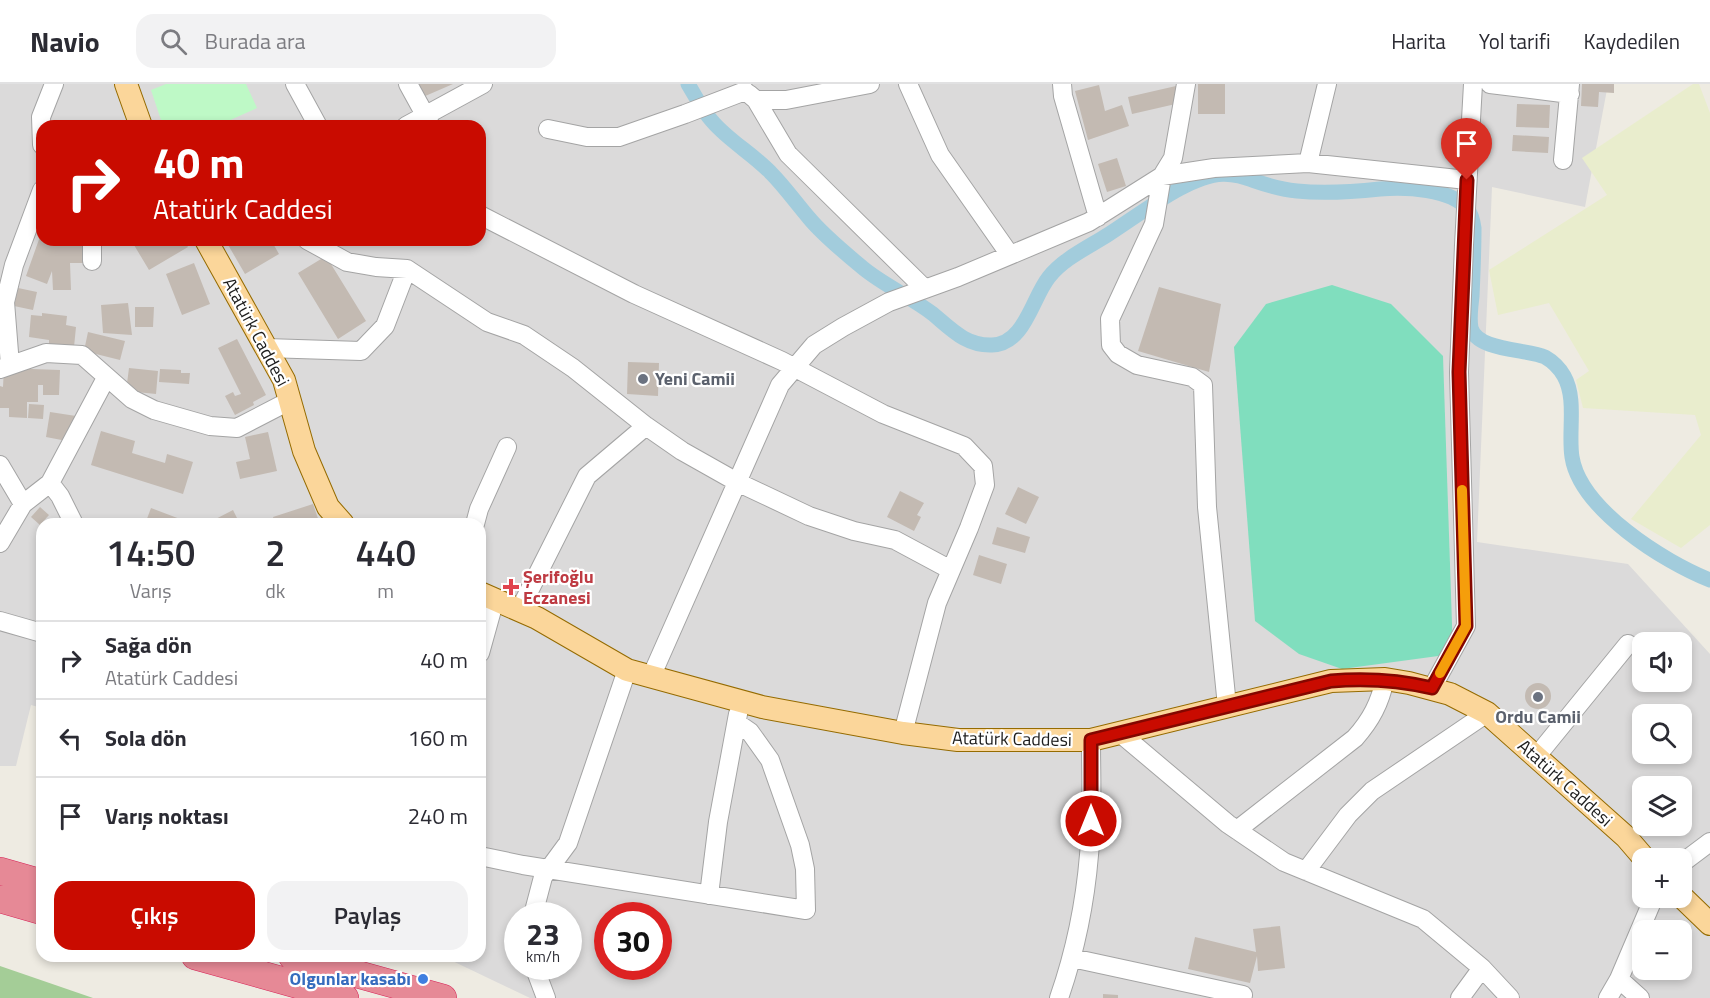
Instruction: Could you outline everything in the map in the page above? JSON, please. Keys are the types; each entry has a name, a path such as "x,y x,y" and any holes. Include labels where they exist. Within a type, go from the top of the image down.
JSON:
{"highway":[{"path":"0,871 36,881"},
{"path":"0,899 36,909"},
{"path":"216,962 345,998"},
{"path":"314,962 443,998"}],"main road":[{"path":"126,84 139,120"},
{"name":"Atatürk Caddesi","path":"209,246 284,380 304,451 328,507 338,518"},
{"name":"Atatürk Caddesi","path":"487,596 537,618 627,670 762,707 903,733 958,740 1091,740 1331,681 1385,679 1432,688 1486,713 1626,837 1635,848"},
{"path":"1692,907 1710,924"}],"street":[{"path":"41,120 54,84"},
{"path":"295,84 315,120"},
{"path":"408,84 428,120"},
{"path":"430,120 483,84"},
{"path":"548,129 587,137 619,137 745,92 786,100 870,84"},
{"path":"908,84 940,155 1010,255"},
{"path":"1062,84 1063,96 1098,217"},
{"path":"1186,84 1173,158 1162,176 1154,224 1110,319 1111,345 1118,354 1137,365 1192,377 1203,385 1207,507 1227,706"},
{"path":"1308,163 1327,84"},
{"path":"1432,688 1466,626 1459,372 1473,84"},
{"path":"1490,84 1570,89 1563,160"},
{"path":"745,92 788,154 920,291"},
{"path":"651,677 780,385 814,345 843,327 889,302 1010,255 1098,217 1162,176 1214,168 1308,163 1467,180"},
{"path":"36,206 14,265 5,302 5,367 46,353 82,355 132,399 154,410 210,426 237,428 291,399"},
{"path":"486,218 634,294 794,367 883,414 964,446 983,466 985,485 937,603 903,733"},
{"path":"92,246 92,261"},
{"path":"318,246 347,262 407,269 487,322 524,335 573,368 646,426 682,451 737,482 809,516 854,531 895,540 951,570"},
{"path":"266,348 361,351 385,327 407,269"},
{"path":"0,543 23,504 50,483 106,378"},
{"path":"519,611 587,476 646,426"},
{"path":"477,518 507,447"},
{"path":"0,465 23,504"},
{"path":"50,483 60,496 71,518"},
{"path":"0,621 36,631"},
{"path":"1536,757 1628,644"},
{"path":"536,902 543,877 568,843 627,670"},
{"path":"1237,830 1355,738 1368,723 1377,707 1385,679"},
{"path":"709,896 718,822 741,701"},
{"path":"1306,871 1348,815 1372,791 1486,713"},
{"path":"486,857 709,896 806,910 805,869 800,844 770,760 750,732 736,723"},
{"path":"1120,733 1237,830 1284,862 1423,919 1482,968 1510,998"},
{"path":"1059,998 1072,958 1086,886 1090,853 1091,740"},
{"path":"1692,856 1710,842"},
{"path":"1608,998 1649,908"},
{"path":"1072,958 1204,993 1243,995"},
{"path":"1460,998 1482,968"},
{"path":"1619,978 1640,998"},
{"path":"539,980 546,998"}],"shaded area":[{"path":"0,84 1608,84 1585,207 1492,187 1477,542 1628,564 1690,632 1632,632 1632,692 1692,692 1692,634 1710,654 1710,998 530,998 455,962 486,962 486,518 36,518 36,706 31,705 16,766 0,766"}],"green space":[{"path":"166,84 246,84 257,108 230,120 161,120 151,90"},
{"path":"1693,84 1699,84 1710,113 1710,525 1681,548 1631,519 1701,435 1695,415 1583,408 1576,380 1589,371 1549,303 1498,315 1489,270 1607,195 1582,158"},
{"path":"1332,285 1391,304 1443,356 1453,654 1342,669 1299,654 1255,621 1234,347 1266,304"},
{"path":"0,966 93,998 0,998"}],"building":[{"path":"417,84 453,84 423,97"},
{"path":"1198,84 1225,84 1225,114 1198,114"},
{"path":"1582,84 1614,84 1614,93 1599,92 1598,107 1581,106"},
{"path":"1099,85 1105,111 1122,105 1129,126 1088,140 1075,91"},
{"path":"1176,86 1180,103 1132,114 1128,97"},
{"path":"1517,104 1550,105 1549,128 1516,127"},
{"path":"1513,135 1549,137 1548,153 1512,151"},
{"path":"1117,158 1126,186 1107,192 1098,164"},
{"path":"37,246 87,246 87,263 70,263 71,290 53,290 52,271 47,284 26,276"},
{"path":"135,246 187,246 188,247 149,270"},
{"path":"229,246 274,246 279,254 245,274"},
{"path":"326,256 366,321 338,339 298,273"},
{"path":"194,263 210,304 182,315 166,274"},
{"path":"1159,287 1221,304 1209,372 1138,351"},
{"path":"18,288 37,292 33,310 14,306"},
{"path":"128,303 132,335 103,333 101,305"},
{"path":"135,307 154,307 153,327 135,327"},
{"path":"42,313 67,316 66,325 76,327 74,347 49,344 49,340 29,337 31,315 42,316"},
{"path":"88,332 125,341 120,360 84,351"},
{"path":"237,339 266,395 253,402 254,405 235,415 225,396 233,392 235,396 241,394 218,348"},
{"name":"Yeni Camii","path":"628,362 659,363 658,396 627,394"},
{"path":"4,368 60,370 59,395 43,395 43,385 38,385 38,402 27,402 27,418 9,417 9,408 0,408 0,386 3,387"},
{"path":"129,368 158,371 156,394 126,391"},
{"path":"160,369 190,373 189,384 159,382"},
{"path":"29,404 44,405 43,419 28,418"},
{"path":"50,412 76,416 72,442 46,437"},
{"path":"101,431 135,441 132,453 165,463 167,454 193,462 183,494 91,465"},
{"path":"268,432 277,471 240,479 236,462 250,459 245,437"},
{"path":"1018,487 1039,497 1026,524 1005,514"},
{"path":"900,491 924,503 917,515 921,517 914,531 887,517"},
{"path":"313,504 318,518 273,518"},
{"path":"40,507 49,515 46,518 36,518 36,521 31,517"},
{"path":"151,508 177,518 147,518"},
{"path":"233,510 237,518 218,518"},
{"path":"997,527 1030,537 1025,553 992,544"},
{"path":"979,555 1007,564 1001,584 973,575"},
{"name":"Ordu Camii","path":"1538,683 1547,687 1551,696 1547,705 1538,709 1529,705 1525,696 1529,687"},
{"path":"1280,926 1285,968 1258,971 1257,956 1250,983 1188,969 1195,937 1256,952 1253,929"},
{"path":"1103,994 1118,995 1118,998 1103,998"}],"waterway":[{"path":"688,84 712,121 771,173 815,225 835,244 871,274 925,308 960,336 983,345 1003,343 1020,329 1043,286 1062,264 1161,199 1214,175 1240,176 1297,191 1338,192 1402,188 1427,190 1451,197 1468,210 1474,228 1470,320 1475,336 1492,345 1537,354 1556,365 1564,376 1570,395 1572,457 1578,476 1590,496 1607,514 1648,547 1691,572 1710,580"}],"slow traffic":[{"path":"1440,673 1466,626 1462,490"}],"place":[{"name":"Yeni Camii","path":"643,379"},
{"name":"Şerifoğlu Eczanesi","path":"511,587"},
{"name":"Ordu Camii","path":"1538,697"},
{"name":"Olgunlar kasabı","path":"423,979"}],"route":[{"path":"1091,821 1091,740 1331,681 1385,679 1432,688 1466,626 1459,372 1467,180"}]}
